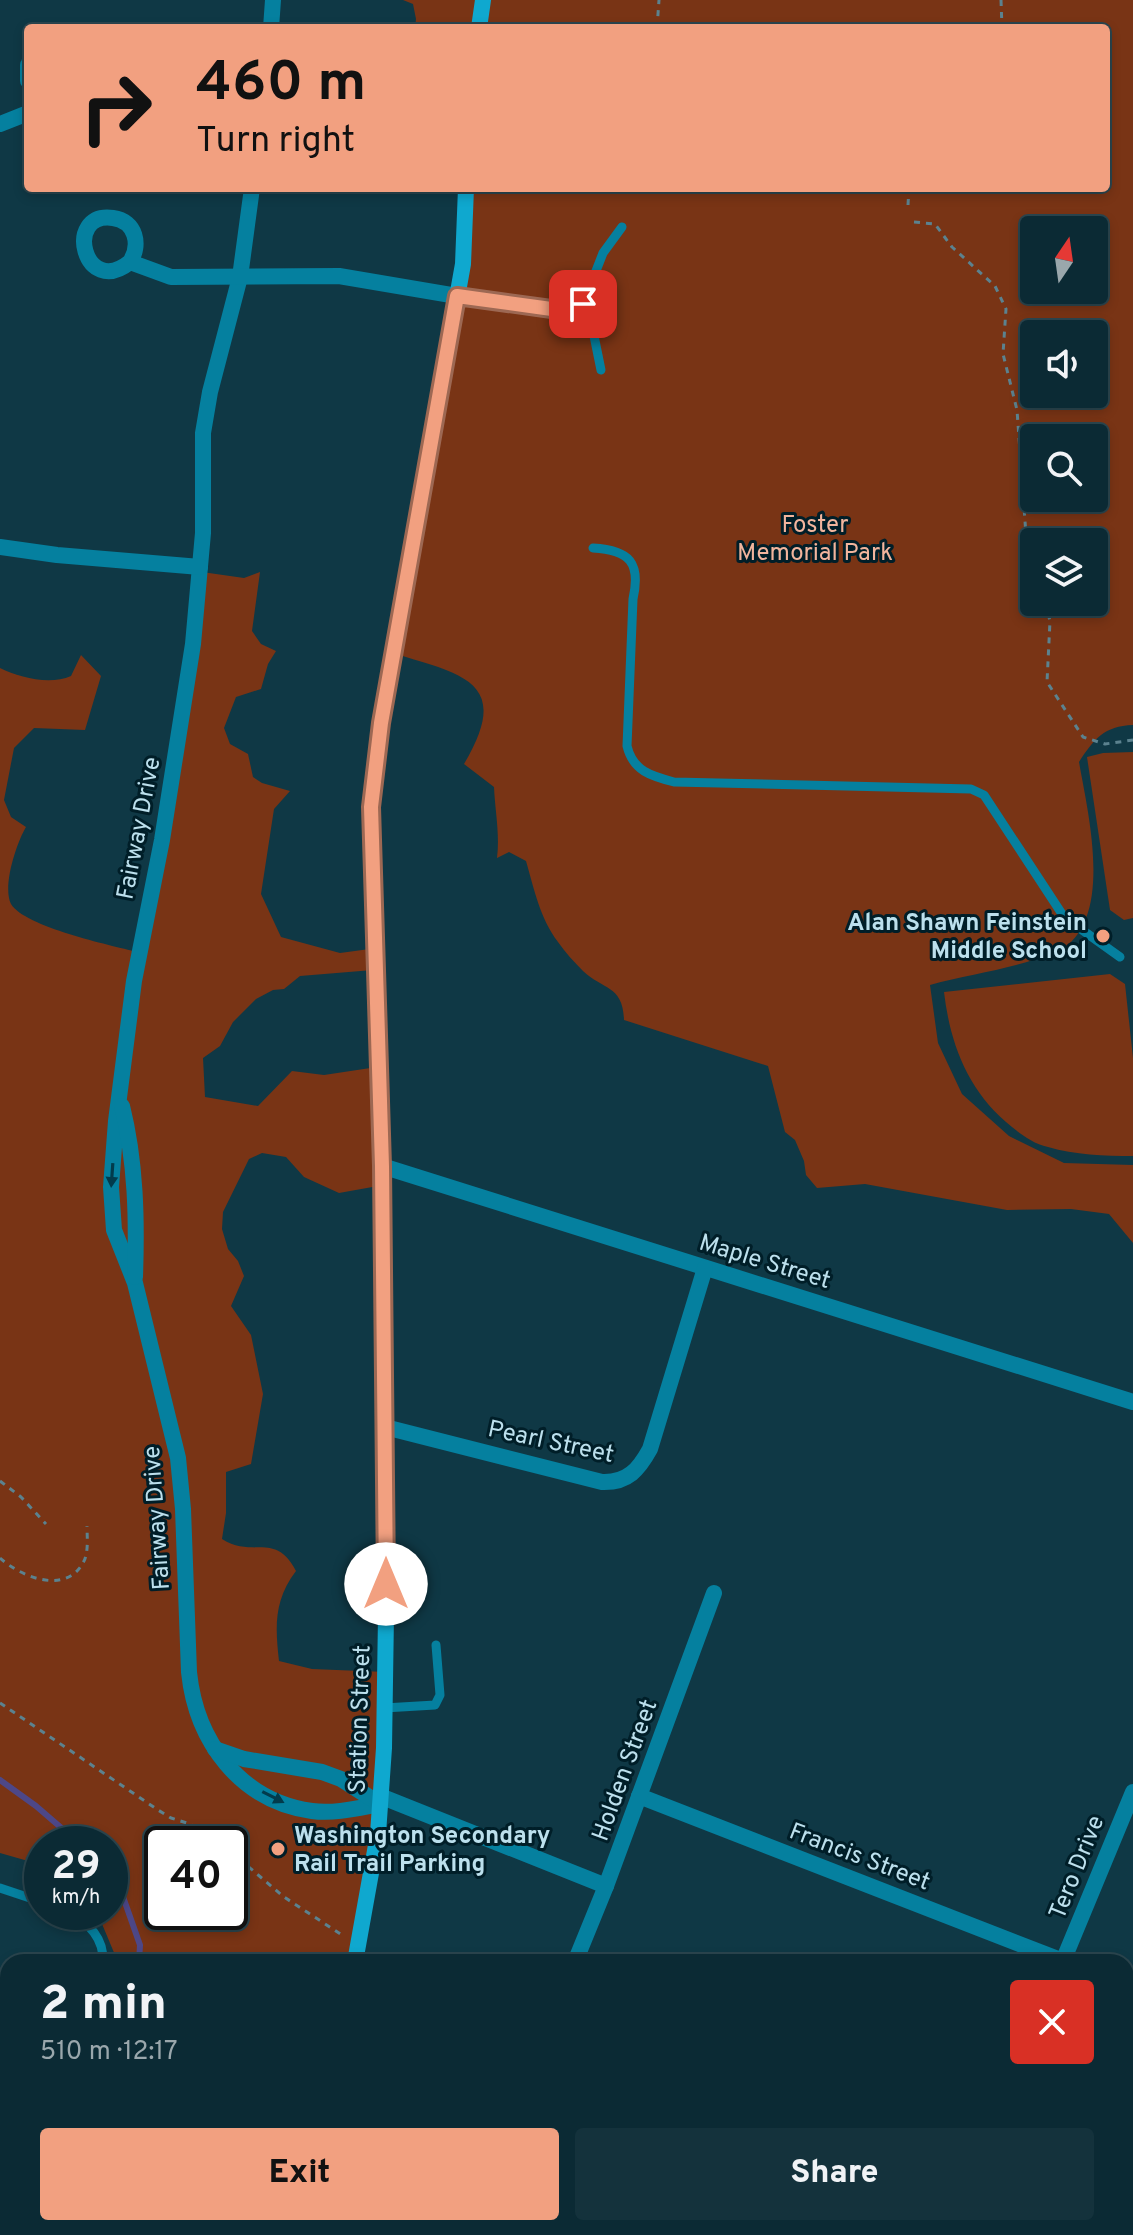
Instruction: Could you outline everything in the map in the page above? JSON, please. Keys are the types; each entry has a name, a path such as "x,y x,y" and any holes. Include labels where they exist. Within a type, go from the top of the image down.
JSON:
{"street":[{"path":"271,24 273,0"},
{"path":"480,24 483,0"},
{"path":"0,124 24,115"},
{"name":"Fairway Drive","path":"251,192 240,277 210,392 203,433 200,567 193,644 162,840 134,981 110,1206 114,1230 135,1283 174,1436 181,1484 191,1692 200,1723 224,1762 254,1787 275,1799 300,1809 330,1812 380,1800"},
{"name":"Station Street","path":"357,1954 378,1834 384,1708 382,1166 371,807 381,723 463,264 466,192"},
{"path":"130,262 171,277 339,276 457,296"},
{"path":"0,547 200,567"},
{"name":"Fairway Drive","path":"120,1097 134,1183 137,1226 135,1283"},
{"name":"Maple Street","path":"382,1166 1133,1402"},
{"name":"Pearl Street","path":"385,1427 602,1482 628,1478 650,1449 705,1268"},
{"name":"Holden Street","path":"578,1954 714,1593"},
{"path":"214,1748 244,1759 322,1772 380,1800 606,1886"},
{"name":"Tero Drive","path":"1066,1954 1133,1792"},
{"name":"Francis Street","path":"639,1796 1045,1954"}],"lane":[{"path":"601,370 592,326 583,304 603,253 622,227"},
{"path":"457,296 566,311 583,304"},
{"path":"593,548 611,549 629,559 638,579 633,599 627,746 630,759 643,771 674,782 971,789 984,795 1064,917 1120,957"},
{"path":"384,1708 435,1705 440,1695 436,1645"},
{"path":"0,1888 24,1896"},
{"path":"93,1930 99,1938 102,1954"}],"path":[{"path":"657,24 659,0"},
{"path":"1001,0 1002,24"},
{"path":"839,192 843,198"},
{"path":"908,205 909,192"},
{"path":"914,222 935,224 952,247 995,286 1006,309 1003,354 1017,410 1025,528"},
{"path":"1049,616 1047,682 1083,737 1105,744 1133,740"},
{"path":"0,1481 21,1497 46,1524"},
{"path":"0,1558 14,1571 36,1580 67,1577 75,1573 85,1560 87,1526"},
{"path":"0,1703 158,1810 193,1826"},
{"path":"248,1866 357,1954"}],"green space":[{"name":"Foster Memorial Park","path":"403,0 1133,0 1133,725 1114,728 1101,735 1079,762 1088,809 1093,864 1087,916 1076,936 1051,954 1010,967 930,985 938,1043 962,1094 1009,1136 1064,1163 1133,1165 1133,1243 1109,1214 1071,1209 1007,1210 865,1184 817,1188 806,1175 795,1140 785,1132 768,1066 624,1020 616,994 583,971 564,949 542,913 526,861 509,852 497,858 494,787 464,764 478,737 483,716 482,699 474,686 460,677 396,654 466,192 1110,192 1110,24 415,24 413,4"},
{"path":"202,572 244,578 260,572 252,631 261,644 276,651 268,664 261,689 236,697 224,728 230,744 248,754 253,777 262,783 290,791 274,809 261,894 281,937 340,953 377,948 373,970 300,976 284,989 273,990 256,999 233,1022 220,1046 203,1058 205,1097 258,1106 292,1071 324,1075 377,1067 378,1186 339,1193 304,1177 286,1157 262,1153 249,1159 223,1212 222,1229 228,1249 238,1261 244,1276 231,1306 251,1335 263,1394 251,1464 226,1472 226,1513 222,1539 244,1547 280,1552 296,1571 280,1603 277,1636 279,1661 312,1669 386,1672 382,1798 357,1954 115,1954 105,1930 128,1930 128,1826 24,1826 24,1860 0,1853 0,668 35,679 63,679 71,676 81,655 101,676 85,730 34,728 14,748 4,800 11,817 26,827 9,876 11,904 19,912 50,927 137,952"},
{"path":"1133,752 1133,918 1124,920 1110,910 1087,757"},
{"path":"1110,974 1125,984 1133,1058 1133,1156 1079,1153 1036,1143 992,1109 971,1079 956,1047 944,992"}],"waterway":[{"path":"0,1780 59,1826"},
{"path":"128,1911 140,1945 139,1954"}],"place":[{"name":"Alan Shawn Feinstein Middle School","path":"1103,936"},
{"name":"Washington Secondary Rail Trail Parking","path":"278,1849"}],"route":[{"path":"386,1584 382,1166 371,807 381,723 457,296 566,311 583,304"}]}
